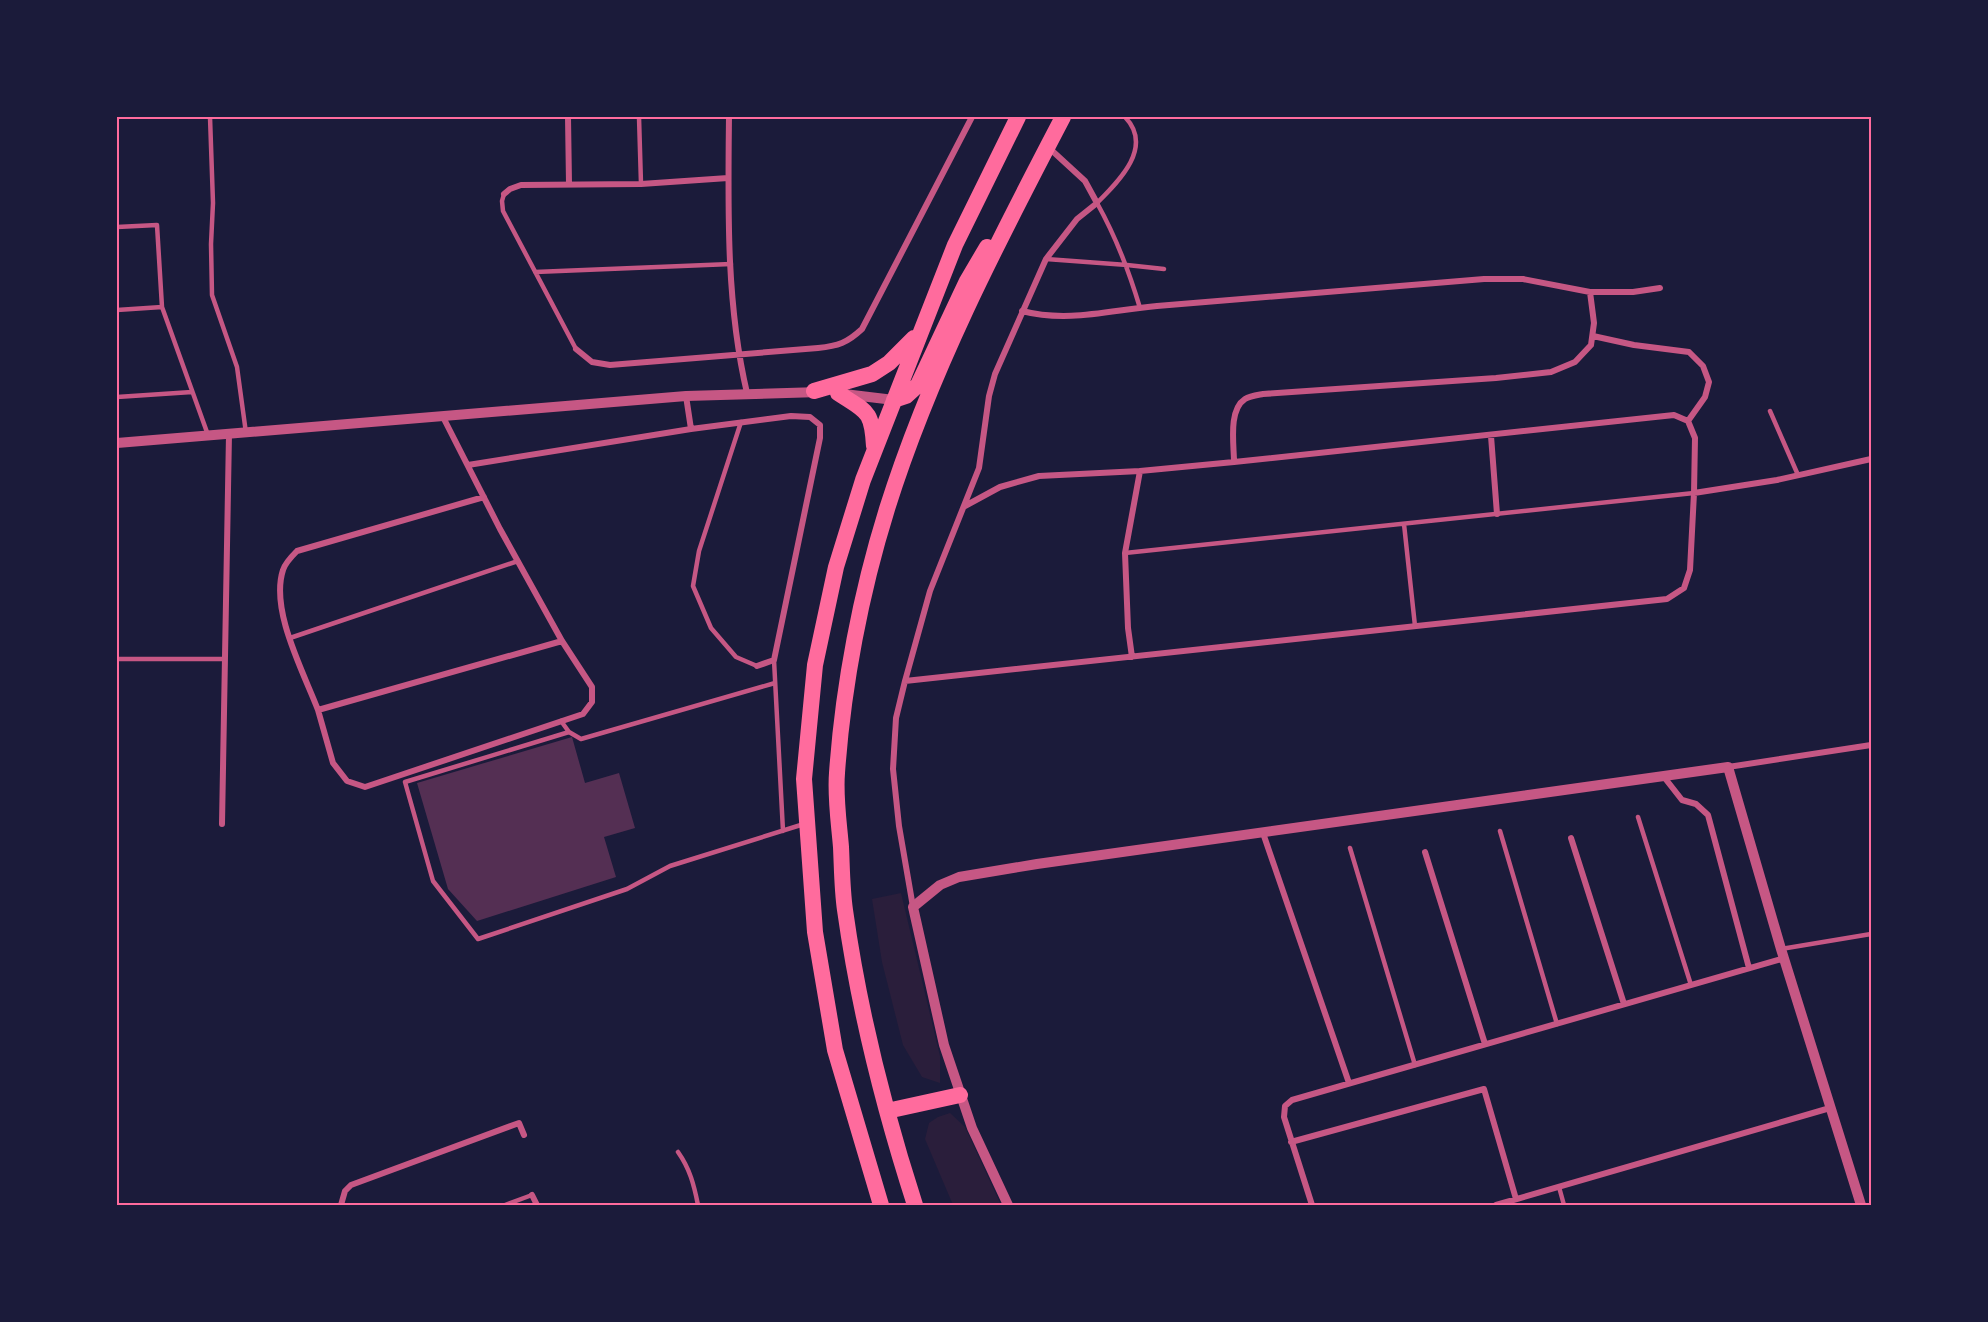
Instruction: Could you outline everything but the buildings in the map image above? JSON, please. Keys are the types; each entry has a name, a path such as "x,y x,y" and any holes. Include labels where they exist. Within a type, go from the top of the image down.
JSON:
{"highway":[{"path":"881,1205 835,1050 815,932 804,779 815,665 836,567 875,450 955,245 1018,117"},
{"path":"915,1205 860,1003 845,907 836,775 853,641 886,510 913,436 951,344 1004,232 1063,117"},
{"path":"894,400 906,396 918,385 984,249 1004,232"},
{"path":"814,391 872,374 889,363 919,333"},
{"path":"838,393 867,412 873,426 875,450"},
{"path":"888,1111 960,1095"}],"street":[{"path":"568,117 569,184"},
{"path":"729,117 728,178 731,264 738,355 747,393"},
{"path":"576,349 592,362 610,364 834,346 850,341 862,329 972,117"},
{"path":"1008,1205 972,1128 944,1045 913,907 892,769 896,718 905,681 930,591 979,468 989,396 995,374 1046,259 1077,219 1097,203 1085,181 1048,147"},
{"path":"504,194 521,185 641,183 728,178"},
{"path":"1022,311 1042,317 1080,317 1140,308 1484,279 1523,279 1590,292 1633,292 1660,288"},
{"path":"1234,462 1234,420 1239,405 1247,398 1263,394 1551,372 1575,362 1591,345 1593,336 1594,323 1590,292"},
{"path":"1593,336 1634,345 1689,352 1703,366 1709,382 1705,397 1689,421"},
{"path":"117,443 686,396 814,391 894,400"},
{"path":"686,396 691,429"},
{"path":"905,681 1667,599 1684,588 1690,570 1695,438 1689,421 1674,415 1234,462 1140,471 1039,476 1000,487 964,506"},
{"path":"468,465 691,429 791,416 810,417 820,425 820,438 774,660 757,666"},
{"path":"444,417 518,561 562,641 592,687 592,702 583,714 365,787 347,781 333,763 318,710 290,638 279,595 283,567 297,551 484,497"},
{"path":"222,824 229,434"},
{"path":"1491,436 1497,514"},
{"path":"1694,493 1798,475 1871,459"},
{"path":"1132,657 1128,628 1125,553 1140,471"},
{"path":"318,710 562,641"},
{"path":"913,907 940,885 959,877 1037,864 1664,777 1871,745"},
{"path":"1728,767 1861,1205"},
{"path":"1664,777 1682,800 1696,804 1708,816 1749,968"},
{"path":"1263,832 1349,1083"},
{"path":"1571,838 1624,1004"},
{"path":"1425,852 1485,1044"},
{"path":"1312,1205 1283,1113 1292,1100 1749,968 1783,954"},
{"path":"1291,1142 1484,1089 1516,1199"},
{"path":"1496,1205 1830,1108"},
{"path":"341,1205 345,1191 351,1185 519,1123 524,1135"},
{"path":"532,1195 537,1205"}],"lane":[{"path":"210,117 213,203 212,295 237,367 246,433"},
{"path":"639,117 641,183"},
{"path":"1125,117 1136,136 1135,156 1116,184 1097,203 1110,225 1127,265 1140,308"},
{"path":"504,194 503,211 576,349"},
{"path":"117,227 157,225 162,307 208,435"},
{"path":"1046,259 1164,269"},
{"path":"535,272 731,264"},
{"path":"117,310 162,307"},
{"path":"117,397 192,392"},
{"path":"1770,411 1798,475"},
{"path":"741,422 699,551 693,586 711,628 736,657 757,666"},
{"path":"1125,553 1694,493"},
{"path":"1404,524 1415,626"},
{"path":"290,638 518,561"},
{"path":"117,659 225,659"},
{"path":"774,660 783,831"},
{"path":"561,721 569,732 580,739 775,683"},
{"path":"569,732 405,782 433,881 478,939 627,889 670,866 807,823"},
{"path":"1638,817 1691,985"},
{"path":"1500,831 1557,1024"},
{"path":"1350,849 1415,1065"},
{"path":"1783,954 1871,934"},
{"path":"678,1152 687,1165 694,1183 698,1205"},
{"path":"1559,1187 1564,1205"},
{"path":"506,1205 532,1195"}],"shaded area":[{"path":"901,893 940,1056 940,1083 922,1077 903,1045 882,962 872,899"},
{"path":"950,1113 965,1127 1001,1205 953,1205 925,1139 929,1123"}]}
